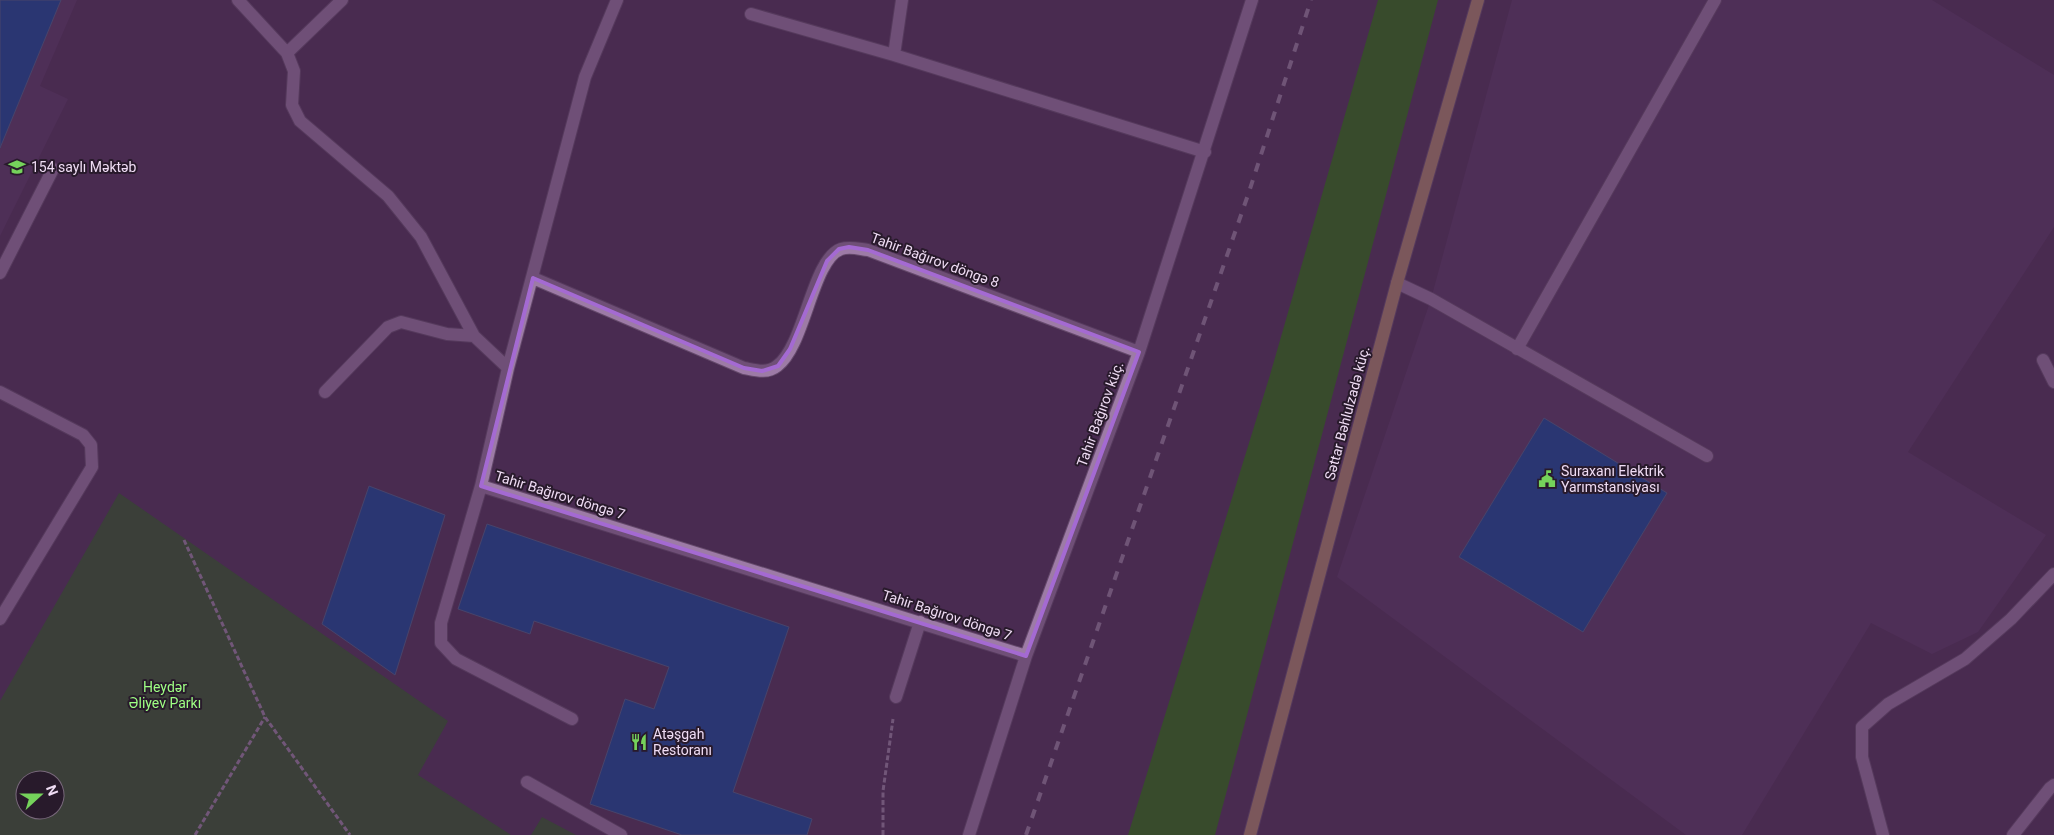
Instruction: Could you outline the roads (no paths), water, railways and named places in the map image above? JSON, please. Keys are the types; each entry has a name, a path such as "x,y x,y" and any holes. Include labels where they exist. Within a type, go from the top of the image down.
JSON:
{"main road":[{"name":"Səttar Bəhlulzadə küç.","path":"1250,835 1397,283 1478,0"}],"street":[{"path":"238,0 287,53 294,71 292,105 300,121 388,196 421,238 474,336 508,368"},
{"path":"287,53 342,0"},
{"name":"Tahir Bağırov döngə 7","path":"617,0 585,77 508,368 481,486 1026,656"},
{"path":"894,55 902,0"},
{"name":"Tahir Bağırov küç.","path":"969,835 1026,656 1139,352 1205,152 1252,0"},
{"path":"1517,349 1715,0"},
{"path":"751,14 894,55 1205,152"},
{"path":"0,273 53,169"},
{"name":"Tahir Bağırov döngə 8","path":"533,278 744,368 762,371 778,366 790,348 827,261 839,249 849,247 868,250 1139,352"},
{"path":"1397,283 1431,299 1707,456"},
{"path":"325,392 388,326 401,322 447,334 474,336"},
{"path":"2043,360 2054,382"},
{"path":"0,392 83,435 91,445 92,467 0,619"},
{"path":"481,486 441,623 441,642 456,659 572,719"},
{"path":"1883,835 1862,757 1862,727 1888,704 1965,659 2011,619 2054,574"},
{"path":"896,698 920,622"},
{"path":"527,782 621,835"},
{"path":"2013,835 2054,785"}],"railway":[{"path":"1026,835 1249,192 1311,0"}],"place":[{"name":"154 saylı Məktəb","path":"17,167"},
{"name":"Suraxanı Elektrik Yarımstansiyası","path":"1547,479"},
{"name":"Atəşgah Restoranı","path":"639,742"}],"park label":[{"name":"Heydər Əliyev Parkı","path":"165,696"}]}
